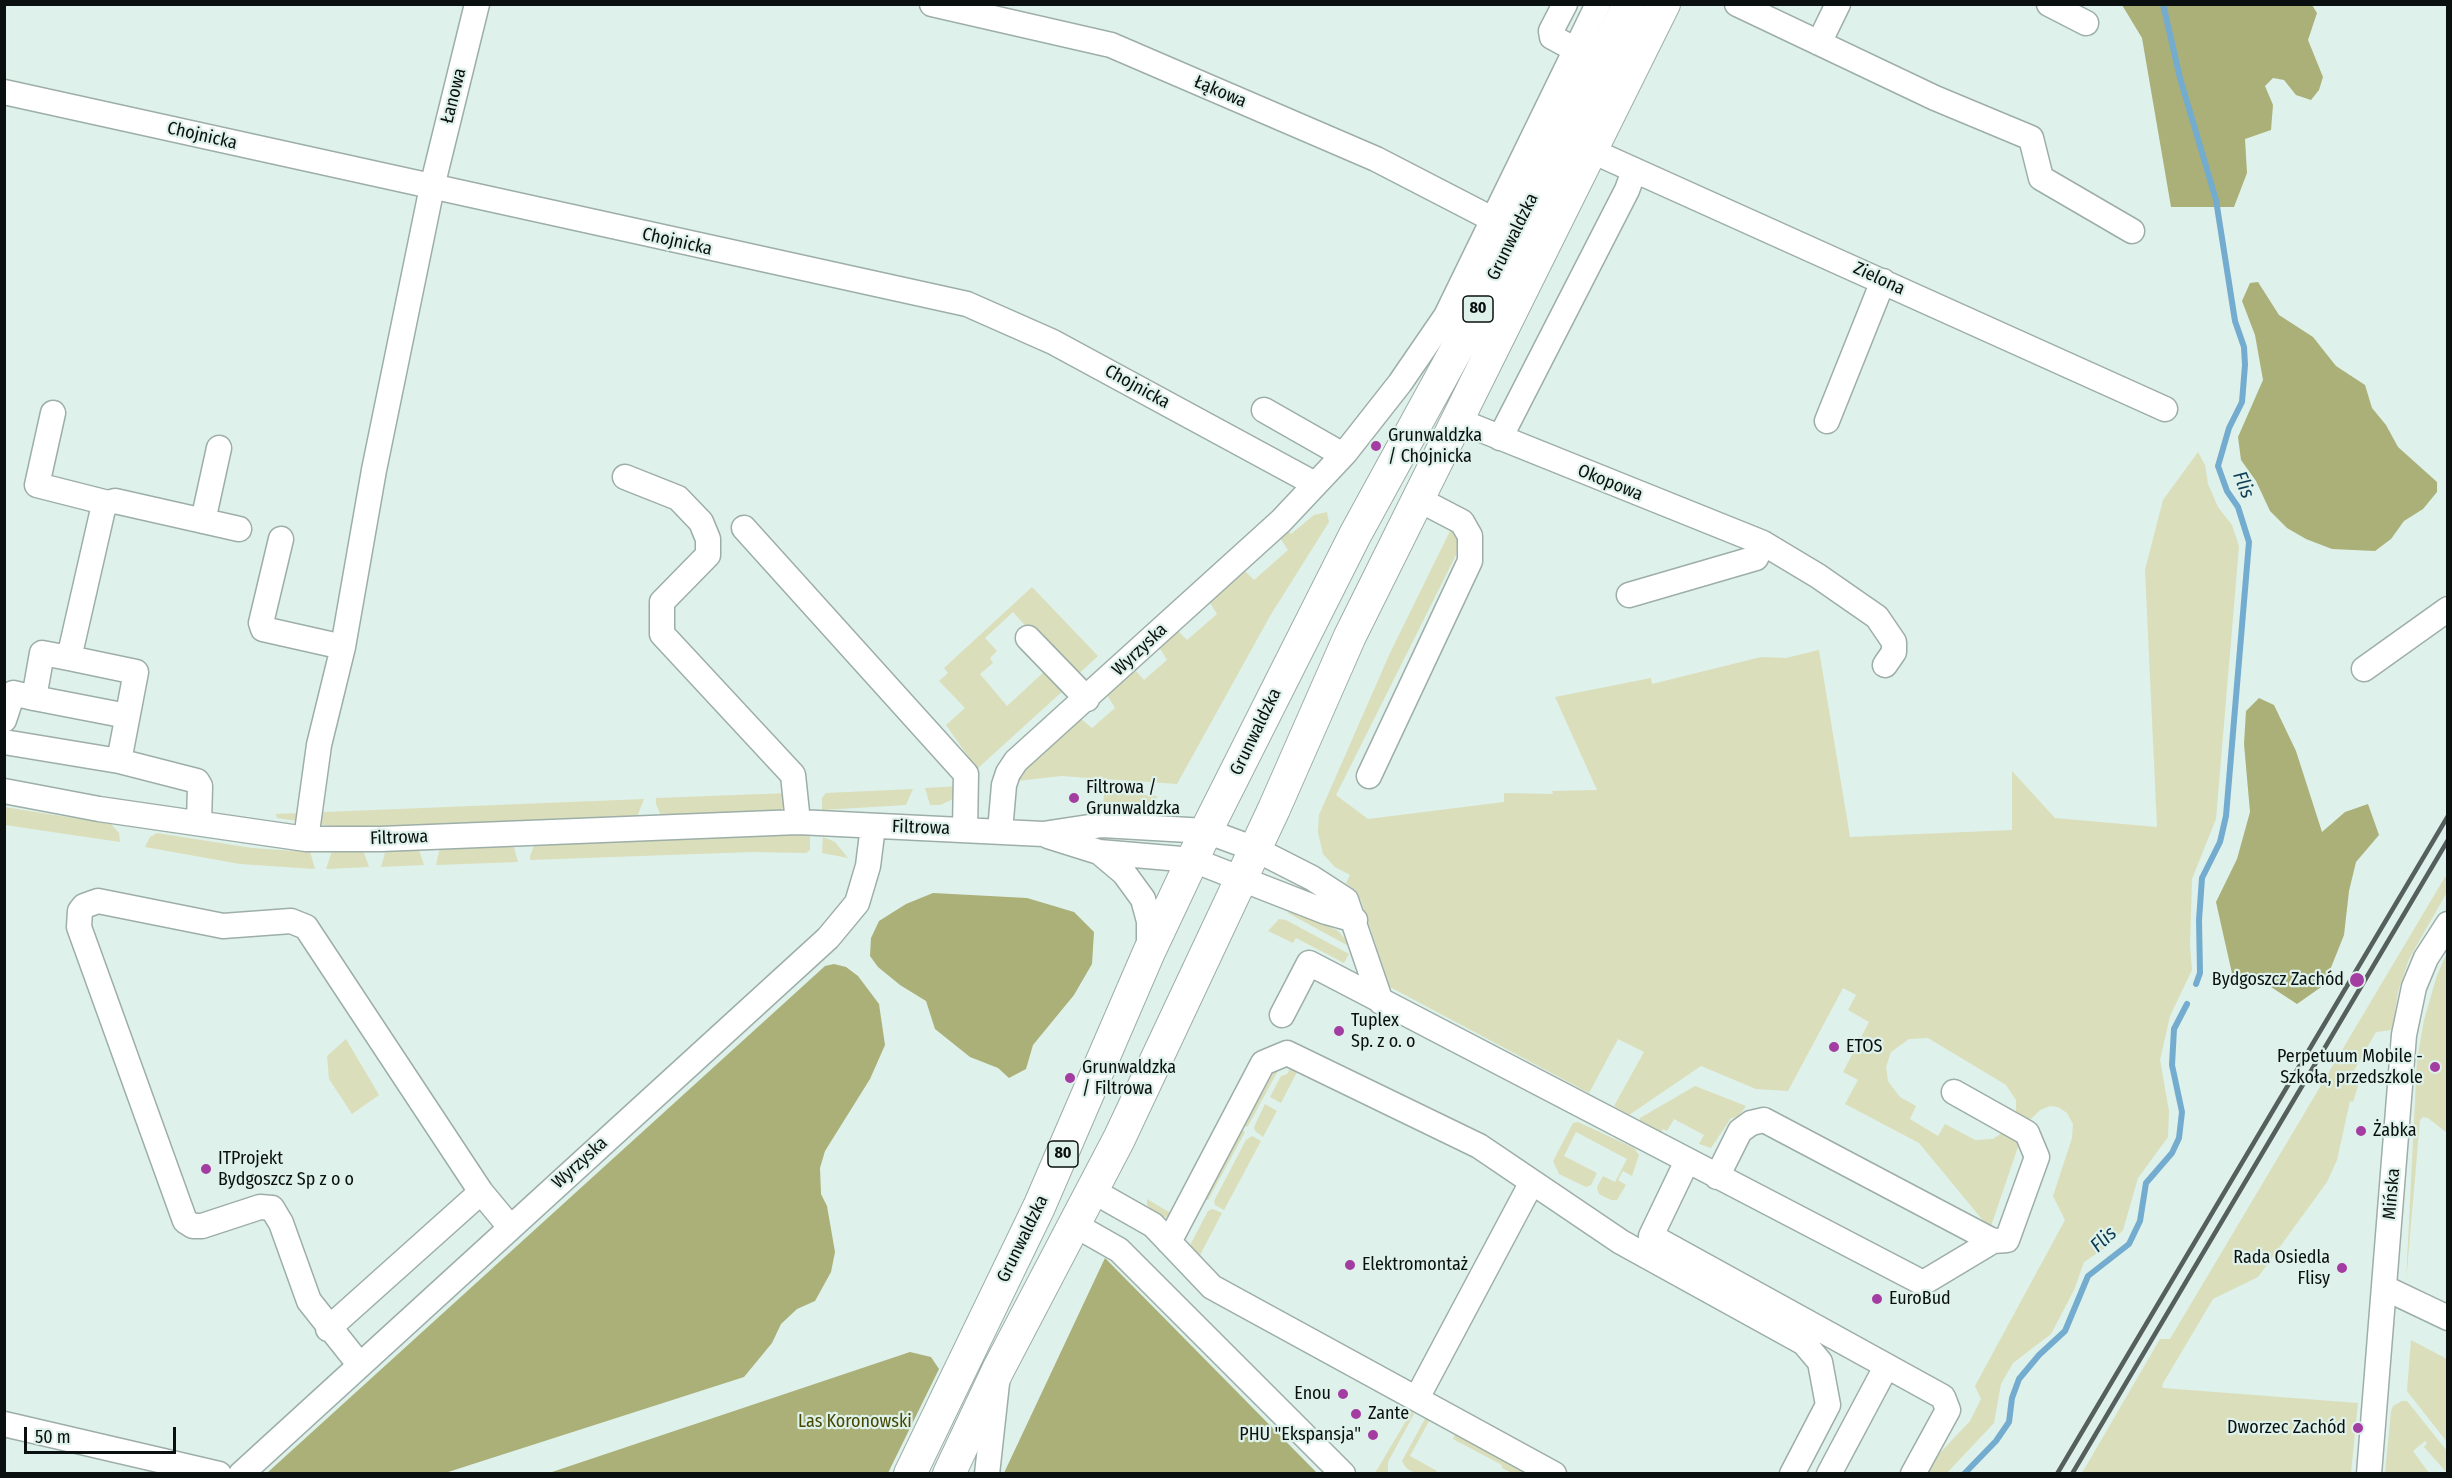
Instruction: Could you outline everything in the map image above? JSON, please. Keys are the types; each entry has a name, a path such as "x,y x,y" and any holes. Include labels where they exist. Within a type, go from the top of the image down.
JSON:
{"main road":[{"name":"Grunwaldzka","path":"910,1473 1044,1197 1149,952 1206,831 1355,535 1465,334 1629,4"},
{"name":"Grunwaldzka","path":"949,1473 998,1370 1093,1191 1255,849 1350,636 1664,4"}],"street":[{"name":"Łanowa","path":"306,839 320,745 343,647 374,470 432,187 477,4"},
{"name":"Łąkowa","path":"932,4 1110,45 1376,159 1494,220"},
{"path":"1565,4 1551,31 1552,37 1576,50"},
{"name":"Wyrzyska","path":"1000,831 1004,785 1016,761 1281,521 1343,455 1422,354 1446,316 1598,4"},
{"path":"1737,4 1935,99 2031,138 2041,178 2132,231"},
{"path":"1819,43 1838,4"},
{"path":"2049,4 2086,23"},
{"name":"Chojnicka","path":"4,92 967,304 1053,342 1315,484"},
{"name":"Zielona","path":"1592,151 2166,409"},
{"path":"1500,438 1627,190 1634,171"},
{"path":"1827,421 1883,281"},
{"path":"1264,410 1343,455"},
{"path":"53,413 37,485 108,503 115,501 238,529"},
{"name":"Okopowa","path":"1457,420 1763,543 1818,576 1877,617 1894,642 1894,652 1885,665"},
{"path":"202,521 219,448"},
{"path":"625,477 678,498 700,522 708,539 708,555 663,602 662,634 793,775 797,789 798,822"},
{"path":"1369,776 1470,561 1470,536 1462,522 1418,499"},
{"path":"69,658 103,509 108,503"},
{"path":"744,528 966,774 965,830"},
{"path":"281,539 261,622 264,629 343,647"},
{"path":"1629,595 1756,558 1763,543"},
{"path":"2364,669 2448,609"},
{"path":"1028,638 1087,699"},
{"path":"34,698 42,653 136,672 119,760"},
{"path":"4,720 13,693 127,716"},
{"path":"4,742 119,760 197,781 200,786 199,823"},
{"name":"Filtrowa","path":"4,791 99,809 306,839 381,839 798,822 1043,834 1102,825 1206,831 1255,849 1339,894 1346,900 1355,920 1381,1002"},
{"name":"Wyrzyska","path":"241,1473 828,938 857,903 868,866 873,826"},
{"name":"Filtrowa","path":"1043,834 1099,852 1193,860 1242,877 1298,902 1355,920"},
{"path":"1099,852 1124,873 1143,899 1149,921 1149,952"},
{"path":"359,1364 328,1329 309,1301 281,1223 272,1208 260,1207 202,1226 193,1226 184,1221 79,927 80,911 84,906 98,901 223,926 291,921 306,927 480,1192 510,1227"},
{"name":"Mińska","path":"2369,1473 2404,1035 2414,987 2426,958 2448,924"},
{"path":"1282,1015 1309,963 1923,1283 1993,1241 2007,1239 2037,1157 2027,1132 1954,1092"},
{"path":"1169,1242 1263,1063 1287,1053 1479,1146 1621,1242 1804,1343 1820,1362 1828,1405 1792,1473"},
{"path":"1717,1177 1740,1131 1751,1123 1764,1119 1993,1241"},
{"path":"1687,1161 1651,1236 1943,1397 1948,1410 1913,1473"},
{"path":"1417,1398 1532,1182"},
{"path":"1093,1191 1147,1221 1212,1287 1554,1473"},
{"path":"328,1329 480,1192"},
{"path":"1075,1225 1119,1250 1343,1473"},
{"path":"2385,1288 2448,1318"},
{"path":"1829,1473 1886,1367"},
{"path":"987,1473 998,1370"},
{"path":"4,1424 219,1473"}],"green space":[{"path":"2122,5 2312,5 2317,13 2308,40 2323,77 2319,90 2311,100 2296,95 2284,80 2273,78 2265,86 2273,105 2271,130 2245,139 2247,173 2234,207 2171,207 2142,38"},
{"path":"2258,282 2279,315 2313,337 2336,366 2365,385 2372,408 2386,425 2398,447 2437,482 2437,492 2423,509 2404,521 2391,539 2375,551 2332,549 2306,539 2287,528 2270,511 2256,481 2241,460 2238,437 2263,380 2255,335 2242,301 2250,283"},
{"path":"2198,452 2205,465 2208,484 2218,507 2232,525 2239,546 2216,819 2192,879 2190,946 2192,970 2170,1016 2160,1060 2169,1111 2168,1137 2138,1178 2123,1230 2106,1247 2084,1262 2074,1290 2051,1334 2013,1363 2001,1384 1994,1423 1947,1473 1921,1473 1970,1421 1981,1399 1975,1386 2065,1220 2053,1196 2072,1138 2073,1124 2067,1113 2058,1107 2050,1106 2040,1110 2027,1123 2016,1113 2016,1100 2006,1085 1928,1038 1909,1039 1891,1052 1886,1067 1888,1081 1900,1097 1916,1106 1910,1119 1938,1136 1945,1124 1975,1140 1993,1139 2006,1130 2021,1138 1990,1229 1919,1143 1845,1104 1858,1080 1843,1072 1869,1022 1848,1010 1856,995 1843,988 1788,1091 1756,1089 1701,1066 1629,1115 1614,1106 1644,1052 1618,1039 1589,1093 1390,987 1361,900 1355,890 1346,883 1350,875 1335,867 1323,854 1318,832 1319,815 1390,653 1452,527 1458,530 1460,547 1336,795 1368,819 1504,802 1504,793 1553,794 1552,791 1597,790 1555,697 1651,678 1652,684 1761,657 1786,658 1819,650 1850,837 2012,830 2012,771 2055,818 2157,827 2145,570 2163,500"},
{"path":"1327,512 1329,522 1270,616 1177,784 1061,776 1017,781 1021,772 1080,718 1092,728 1115,708 1107,695 1131,672 1136,671 1144,680 1167,660 1159,647 1177,630 1187,640 1217,614 1209,601 1241,571 1246,572 1254,580 1288,550 1280,538 1287,530 1291,534 1314,515"},
{"path":"1032,587 1098,656 1073,679 1013,612 985,638 997,651 990,658 993,663 980,674 1007,706 1047,669 1065,689 977,769 946,725 965,708 939,681 948,673 944,668"},
{"path":"2259,698 2274,705 2296,751 2322,832 2345,812 2368,804 2379,835 2356,862 2349,891 2344,935 2324,985 2297,1004 2271,987 2233,978 2216,902 2237,859 2250,812 2244,744 2246,711"},
{"path":"961,786 958,797 940,805 930,805 925,788"},
{"path":"913,789 906,805 822,810 822,798 826,793"},
{"path":"1107,792 1157,796 1151,818 1103,808 1104,794"},
{"path":"790,793 781,811 661,816 656,804 656,798"},
{"path":"644,799 637,817 380,827 331,826 277,818 276,814"},
{"path":"4,807 111,824 119,833 120,842 5,825"},
{"path":"157,833 252,848 310,852 315,869 240,864 145,847 150,837"},
{"path":"756,834 810,835 810,850 806,853 752,852 530,860 535,843"},
{"path":"823,837 835,842 848,858 822,853"},
{"path":"513,844 518,862 436,865 440,847"},
{"path":"418,847 424,865 381,867 386,849"},
{"path":"363,850 369,867 326,869 332,851"},
{"path":"2447,877 2447,892 2409,959 2398,992 2392,1030 2376,1032 2352,1074 2361,1077 2353,1102 2350,1101 2337,1160 2327,1182 2258,1277 2213,1299 2162,1385 2163,1388 2358,1403 2351,1473 2082,1473 2160,1339 2170,1339"},
{"path":"933,893 1027,898 1074,912 1094,932 1092,964 1074,995 1033,1045 1026,1069 1009,1078 998,1068 970,1057 935,1029 926,1001 900,985 878,967 870,956 871,938 879,921 906,904"},
{"path":"1291,909 1338,931 1354,949 1288,913"},
{"path":"1279,919 1286,920 1349,954 1344,963 1296,938 1293,943 1268,931"},
{"path":"2447,953 2447,1133 2428,1118 2423,1117 2420,1120 2406,1282 2417,1060 2424,1020 2437,975"},
{"path":"834,964 846,967 858,976 879,1004 885,1045 870,1079 825,1151 820,1168 821,1194 827,1206 835,1252 831,1272 815,1301 797,1309 781,1324 772,1343 744,1377 445,1473 267,1473 825,966"},
{"path":"346,1039 379,1095 352,1114 329,1079 327,1056"},
{"path":"1280,1067 1248,1126 1244,1127 1273,1073"},
{"path":"1291,1067 1298,1070 1281,1103 1270,1097 1281,1076 1287,1074"},
{"path":"1695,1086 1746,1106 1738,1117 1731,1118 1711,1148 1699,1144 1704,1135 1674,1119 1667,1131 1663,1129 1661,1132 1654,1128 1652,1132 1640,1126 1640,1118"},
{"path":"1265,1104 1277,1111 1263,1137 1255,1131 1254,1127"},
{"path":"1578,1122 1634,1148 1639,1155 1632,1176 1623,1171 1618,1180 1626,1185 1617,1200 1611,1200 1599,1194 1597,1187 1603,1176 1615,1182 1627,1159 1576,1132 1564,1156 1597,1173 1591,1185 1586,1187 1559,1174 1553,1161 1573,1123"},
{"path":"1242,1129 1245,1132 1208,1200 1205,1199"},
{"path":"1252,1136 1261,1141 1224,1210 1215,1205 1214,1201 1246,1140"},
{"path":"1147,1199 1174,1215 1162,1218 1151,1211 1147,1205"},
{"path":"1213,1209 1222,1213 1199,1257 1190,1245 1208,1211"},
{"path":"1105,1258 1317,1473 1004,1473"},
{"path":"2411,1340 2447,1359 2447,1442 2407,1391"},
{"name":"Las Koronowski","path":"910,1352 931,1357 939,1369 888,1473 549,1473"},
{"path":"2407,1401 2447,1451 2447,1473 2424,1447 2427,1443 2425,1441 2413,1451 2429,1473 2385,1473 2391,1411 2393,1406"},
{"path":"1412,1411 1414,1414 1388,1462 1388,1473 1375,1473"},
{"path":"1426,1417 1532,1473 1512,1473 1502,1468 1502,1465 1453,1439 1455,1434 1429,1421 1410,1456 1437,1471 1435,1473 1415,1473 1406,1468 1402,1461"}],"waterway":[{"name":"Flis","path":"2163,4 2180,78 2216,200 2235,321 2244,347 2245,365 2242,402 2229,428 2218,466 2227,491 2238,507 2249,542 2226,816 2220,842 2202,878 2199,920 2200,973 2196,984"},
{"name":"Flis","path":"1964,1474 1996,1441 2009,1422 2012,1398 2019,1379 2039,1355 2065,1331 2088,1276 2129,1244 2140,1221 2146,1183 2172,1153 2179,1138 2182,1112 2172,1065 2174,1029 2187,1004"}],"railway":[{"path":"2057,1474 2448,816"},
{"path":"2072,1474 2448,840"}],"place":[{"name":"Grunwaldzka / Chojnicka","path":"1376,446"},
{"name":"Filtrowa / Grunwaldzka","path":"1074,798"},
{"name":"Bydgoszcz Zachód","path":"2357,980"},
{"name":"Tuplex Sp. z o. o","path":"1339,1031"},
{"name":"ETOS","path":"1834,1047"},
{"name":"Perpetuum Mobile - Szkoła, przedszkole","path":"2435,1067"},
{"name":"Grunwaldzka / Filtrowa","path":"1070,1078"},
{"name":"Żabka","path":"2361,1131"},
{"name":"ITProjekt Bydgoszcz Sp z o o","path":"206,1169"},
{"name":"Elektromontaż","path":"1350,1265"},
{"name":"Rada Osiedla Flisy","path":"2342,1268"},
{"name":"EuroBud","path":"1877,1299"},
{"name":"Enou","path":"1343,1394"},
{"name":"Zante","path":"1356,1414"},
{"name":"Dworzec Zachód","path":"2358,1428"},
{"name":"PHU \"Ekspansja\"","path":"1373,1435"}]}
